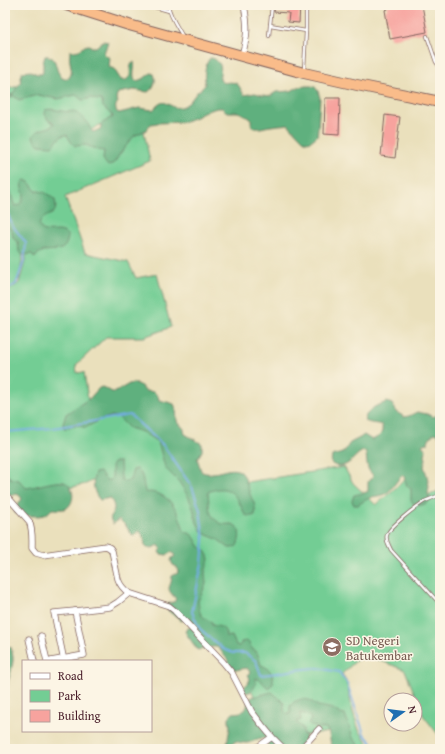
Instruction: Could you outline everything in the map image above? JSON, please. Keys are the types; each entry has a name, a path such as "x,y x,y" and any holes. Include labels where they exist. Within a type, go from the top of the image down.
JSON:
{"highway":[{"path":"66,5 129,25 304,73 440,102"}],"street":[{"path":"242,55 248,31 244,5"},
{"path":"5,494 29,521 32,532 32,548 36,553 43,555 106,546 110,548 120,584 124,590 168,606 175,611 232,673 252,712 262,726 284,749"},
{"path":"75,611 84,656 64,660 54,613 110,607 129,593"},
{"path":"41,636 47,660"},
{"path":"29,639 34,660"},
{"path":"301,749 319,729"},
{"path":"255,749 272,737"}],"lane":[{"path":"148,5 169,12"},
{"path":"168,5 172,19 186,40"},
{"path":"269,36 272,5"},
{"path":"304,73 306,5"},
{"path":"270,25 306,32"},
{"path":"427,36 436,62 440,67"},
{"path":"440,495 426,501 412,510 389,531 386,536 387,543 391,550 440,604"}],"green space":[{"path":"103,41 108,42 104,53 110,58 109,67 114,69 121,80 126,80 130,76 131,64 134,62 134,76 136,81 143,79 151,73 154,74 155,77 154,84 148,92 134,90 118,93 116,97 118,102 116,108 117,112 119,113 139,108 153,110 162,103 175,107 186,105 205,85 206,68 210,58 215,59 221,67 221,81 223,83 229,82 238,84 244,95 255,93 270,96 276,92 291,91 298,87 312,86 318,91 320,98 317,136 311,141 307,142 303,140 288,124 256,128 252,125 251,119 243,114 238,112 227,112 222,108 217,108 207,111 186,122 151,124 146,130 134,136 115,162 109,166 103,159 104,151 86,145 75,146 67,135 60,137 52,146 39,145 33,137 37,131 54,124 48,120 45,114 45,110 49,109 66,112 73,111 86,121 93,132 100,129 101,124 113,116 103,107 101,100 91,98 82,100 76,95 58,99 38,95 19,100 12,95 20,83 22,72 31,71 37,74 42,74 45,56 49,56 53,59 62,78 69,78 71,72 70,51 79,50 88,45 91,47 96,47"},
{"path":"5,77 8,77 9,88 21,86 108,95 112,118 91,130 92,139 143,127 150,161 65,197 85,253 128,262 136,278 157,274 171,327 144,337 106,337 76,365 77,373 84,372 89,407 134,411 201,489 344,467 353,483 376,505 410,475 415,502 440,490 440,737 423,715 423,692 414,692 405,670 363,654 342,674 346,680 353,712 359,730 372,749 355,749 341,731 303,735 265,723 251,689 253,676 264,680 194,609 204,575 96,479 86,484 68,488 29,491 8,479 5,474 5,293 19,283 26,258 25,245 5,205"},
{"path":"5,92 12,95 12,97 5,100"},
{"path":"25,180 29,182 36,191 49,195 55,200 56,206 54,212 43,218 40,227 44,231 64,232 68,236 63,248 59,250 44,251 39,253 35,258 32,254 23,255 19,252 18,242 13,238 12,232 5,222 5,188 11,193 15,206 17,206 21,204 23,200 24,194 22,183"},
{"path":"5,211 23,253 19,279 5,292"},
{"path":"135,383 140,385 145,391 154,392 158,396 159,400 174,404 177,421 184,429 185,434 202,444 202,451 197,459 202,472 216,473 233,469 241,472 244,476 254,504 255,515 245,515 236,497 228,490 216,489 208,492 209,508 214,518 221,524 232,524 237,527 239,537 236,547 229,548 217,539 202,532 197,523 188,496 179,482 165,467 158,442 142,432 129,428 118,417 112,416 100,420 85,428 78,425 66,429 63,427 66,414 90,398 99,388 102,387 115,392 129,384"},
{"path":"387,402 392,404 397,412 404,417 417,412 433,417 440,413 440,437 436,433 429,438 428,443 422,445 426,450 424,466 429,486 428,493 430,500 423,505 417,506 411,501 411,489 407,486 403,475 387,493 372,497 358,505 354,505 352,501 354,495 368,491 368,482 372,479 373,475 368,468 366,453 363,451 361,452 349,463 343,466 337,466 331,463 332,456 341,454 350,443 364,435 372,440 380,435 382,425 365,421 366,415 374,407"},
{"path":"115,462 120,462 122,481 130,480 133,470 137,469 140,471 146,493 151,492 159,494 169,500 176,509 184,531 191,534 199,546 206,552 209,559 205,573 206,584 198,601 201,614 212,622 212,625 223,628 226,633 226,637 232,636 236,645 239,646 241,642 247,641 249,643 252,649 256,651 261,665 267,668 272,674 273,684 268,688 256,678 254,687 250,692 245,693 242,689 250,679 248,674 250,672 247,668 236,670 233,669 228,663 228,660 216,647 202,648 199,650 196,649 185,631 194,625 193,623 188,620 180,621 180,618 169,611 167,604 174,602 176,599 169,590 172,576 178,573 177,567 173,565 171,561 175,556 172,552 167,555 160,554 159,551 161,549 159,545 152,548 147,548 140,531 138,531 135,535 132,535 119,519 113,524 111,517 114,508 110,498 100,500 95,491 93,484 95,473 100,472 106,479 111,480 112,464"},
{"path":"5,466 7,474 10,478 19,480 26,488 56,482 64,482 70,486 72,490 73,497 70,505 65,509 52,509 46,514 39,516 15,513 16,507 22,499 17,494 9,496 5,492"},
{"path":"5,645 11,647 13,661 5,697"},
{"path":"272,692 284,703 284,711 287,714 290,714 290,706 294,702 301,699 309,700 318,706 333,709 340,714 345,715 353,738 362,749 332,749 327,729 310,726 308,724 311,719 307,715 300,713 301,720 297,721 297,723 303,728 303,735 305,735 306,740 301,743 299,749 271,748 264,738 248,743 235,741 227,746 230,727 229,717 233,713 244,711 247,707 248,701 252,697"}],"building":[{"path":"275,5 300,5 299,23 288,22 289,13 274,12"},
{"path":"387,5 422,5 427,32 390,39 385,10 388,9"},
{"path":"325,98 340,98 339,135 324,134"},
{"path":"385,115 400,117 395,158 381,156"}],"waterway":[{"path":"5,207 12,225 26,243 24,261 16,284 5,291"},
{"path":"5,432 53,428 130,415 163,445 192,487 200,510 204,540 202,563 192,612 199,628 223,649 233,653 245,653 256,661 261,675 310,668 339,672 347,683 364,734 377,749"}],"place":[{"name":"SD Negeri Batukembar","path":"332,647"}]}
